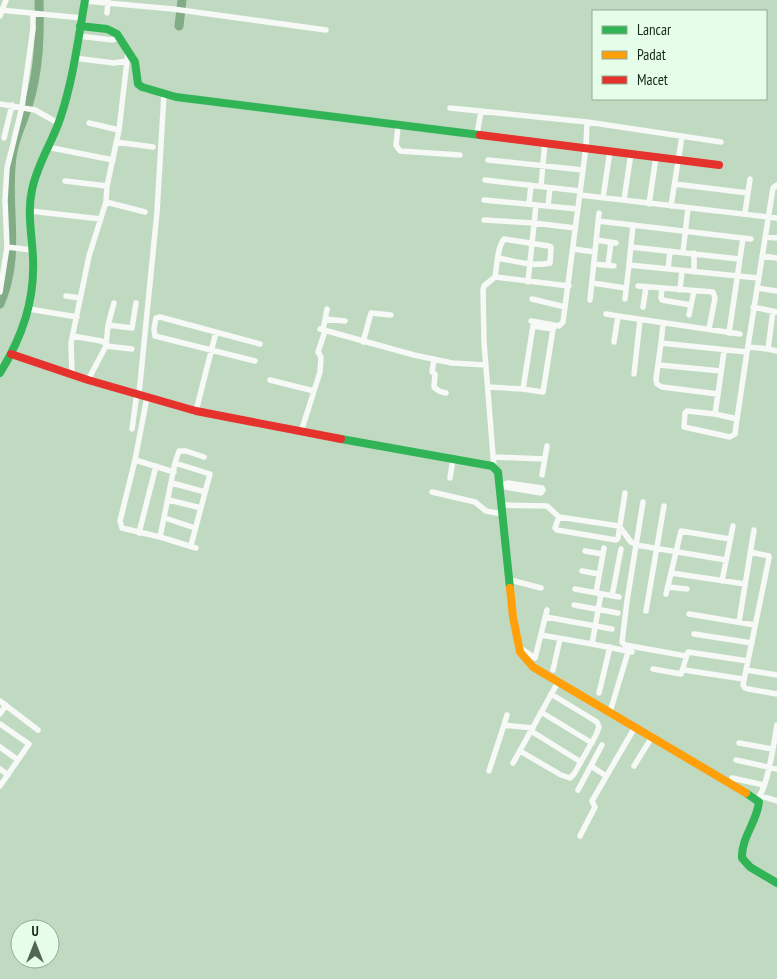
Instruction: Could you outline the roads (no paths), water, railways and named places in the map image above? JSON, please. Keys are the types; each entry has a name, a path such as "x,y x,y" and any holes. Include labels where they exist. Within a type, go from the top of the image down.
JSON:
{"street":[{"path":"162,8 163,0"},
{"path":"0,373 2,362 11,354 20,338 29,309 33,281 31,193 34,180 66,101 85,1 173,9 326,30"},
{"path":"4,2 1,12 49,16 81,22 115,32 135,62 138,84 165,94 398,126 545,142 719,165"},
{"path":"107,13 108,2"},
{"path":"0,292 8,247 5,200 7,168 23,107 34,14"},
{"path":"78,36 113,40 119,38"},
{"path":"72,373 71,343 89,256 106,202 107,186 119,130 129,51"},
{"path":"74,58 114,63 127,61"},
{"path":"132,428 138,394 157,212 165,94"},
{"path":"0,104 35,110 58,123"},
{"path":"4,138 12,105"},
{"path":"450,108 587,122 718,140 721,142"},
{"path":"477,134 481,111"},
{"path":"531,321 559,326 563,322 586,147 587,122"},
{"path":"89,123 119,130"},
{"path":"398,126 396,145 400,151 460,155"},
{"path":"672,206 682,136"},
{"path":"116,142 153,147"},
{"path":"540,186 545,142"},
{"path":"47,147 112,160"},
{"path":"603,198 610,151"},
{"path":"624,200 631,153"},
{"path":"649,204 656,157"},
{"path":"488,160 583,170"},
{"path":"746,213 750,179"},
{"path":"485,180 540,186 603,198 649,204 746,213 777,218"},
{"path":"65,181 107,186"},
{"path":"675,184 748,193"},
{"path":"528,282 534,222 531,185"},
{"path":"736,418 686,411 684,427 730,437 735,434 768,217 773,188 777,185"},
{"path":"548,206 550,188"},
{"path":"484,200 578,209"},
{"path":"106,202 145,212"},
{"path":"684,252 688,208"},
{"path":"30,212 101,219"},
{"path":"590,300 599,213"},
{"path":"484,220 534,222 575,228"},
{"path":"598,221 751,239"},
{"path":"626,299 633,225"},
{"path":"765,237 777,238"},
{"path":"729,333 743,238"},
{"path":"496,277 498,258 501,242 504,239 549,246 552,251 550,263 531,264 498,258"},
{"path":"594,264 611,266 614,242 596,240"},
{"path":"8,247 32,250"},
{"path":"630,247 739,259"},
{"path":"573,249 595,252"},
{"path":"668,269 670,251"},
{"path":"694,253 694,272"},
{"path":"762,256 777,258"},
{"path":"629,265 758,278"},
{"path":"680,290 682,271"},
{"path":"494,468 482,312 484,286 496,277 569,286"},
{"path":"592,283 626,288"},
{"path":"638,286 711,292 715,294 709,329"},
{"path":"643,307 646,287"},
{"path":"662,288 662,300 691,305"},
{"path":"757,288 777,291"},
{"path":"689,315 694,291"},
{"path":"66,296 80,298"},
{"path":"532,300 565,307"},
{"path":"108,325 132,328 136,302"},
{"path":"88,380 107,345 108,325 114,303"},
{"path":"753,307 775,312 774,330 768,349"},
{"path":"29,309 77,317"},
{"path":"301,432 321,362 318,352 327,309"},
{"path":"363,342 371,313 391,315"},
{"path":"606,314 740,334"},
{"path":"614,342 618,316"},
{"path":"255,361 155,336 156,318 159,317 260,344"},
{"path":"325,319 345,321"},
{"path":"634,374 640,320"},
{"path":"663,324 657,384 662,387 718,394"},
{"path":"488,386 543,392 553,329 534,326 523,389"},
{"path":"323,330 363,342 452,363 486,365"},
{"path":"196,411 216,332"},
{"path":"73,336 132,349"},
{"path":"661,343 724,350 768,349 777,351"},
{"path":"715,414 724,350"},
{"path":"11,354 72,373 88,380 196,411 301,432 484,464 494,468 498,472 502,485 502,505 513,617 520,652 533,667 558,682 759,798 777,801"},
{"path":"434,359 432,372 435,374 434,387 446,393"},
{"path":"659,365 721,371"},
{"path":"270,380 314,391"},
{"path":"147,397 120,526 193,547 195,528 210,474 175,463"},
{"path":"542,475 547,446"},
{"path":"160,537 179,451 186,451 204,457"},
{"path":"494,457 544,459"},
{"path":"450,478 453,459"},
{"path":"135,460 174,472"},
{"path":"140,533 156,466"},
{"path":"172,483 205,492"},
{"path":"507,483 542,488 543,490 541,493 502,485 507,483"},
{"path":"432,492 475,502 486,511 503,514"},
{"path":"559,517 555,528 557,530 612,540 618,538 625,493"},
{"path":"168,500 201,508"},
{"path":"643,502 622,644 686,656"},
{"path":"502,505 547,506 559,517 620,526 631,542 636,545 726,560"},
{"path":"646,611 664,506"},
{"path":"164,518 195,528"},
{"path":"722,581 733,526"},
{"path":"738,622 754,530"},
{"path":"666,594 680,533 683,531 730,539"},
{"path":"612,596 620,550"},
{"path":"586,551 603,551 599,574 599,608 592,644"},
{"path":"750,552 769,556 743,685 744,688 777,694"},
{"path":"582,571 599,574"},
{"path":"671,573 745,584"},
{"path":"510,580 541,588"},
{"path":"668,587 687,589"},
{"path":"575,589 619,597"},
{"path":"574,605 599,608 618,613"},
{"path":"519,647 535,658 546,613 612,629"},
{"path":"689,614 756,625"},
{"path":"694,634 752,643"},
{"path":"541,635 630,652 610,712"},
{"path":"553,670 560,639"},
{"path":"600,693 610,647"},
{"path":"653,669 682,674 688,652 748,661"},
{"path":"684,670 743,679"},
{"path":"746,670 777,675"},
{"path":"513,763 558,682"},
{"path":"520,751 568,778 572,776 592,743 599,730 598,722 551,694"},
{"path":"0,701 38,730"},
{"path":"0,714 6,705"},
{"path":"541,712 592,743"},
{"path":"489,771 507,715"},
{"path":"0,724 29,744 0,786"},
{"path":"504,725 532,730 581,762"},
{"path":"777,725 769,767 759,798 759,811 742,848 742,859 746,864 777,884"},
{"path":"580,836 595,807 592,801 635,726"},
{"path":"634,766 652,736"},
{"path":"739,743 772,749"},
{"path":"578,790 602,745"},
{"path":"0,747 18,760"},
{"path":"736,760 777,769"},
{"path":"591,766 606,776"},
{"path":"0,769 8,775"},
{"path":"732,778 764,785"}],"waterway":[{"path":"0,304 7,285 12,249 10,194 12,157 32,93 37,67 39,0"},
{"path":"179,26 182,0"}]}
